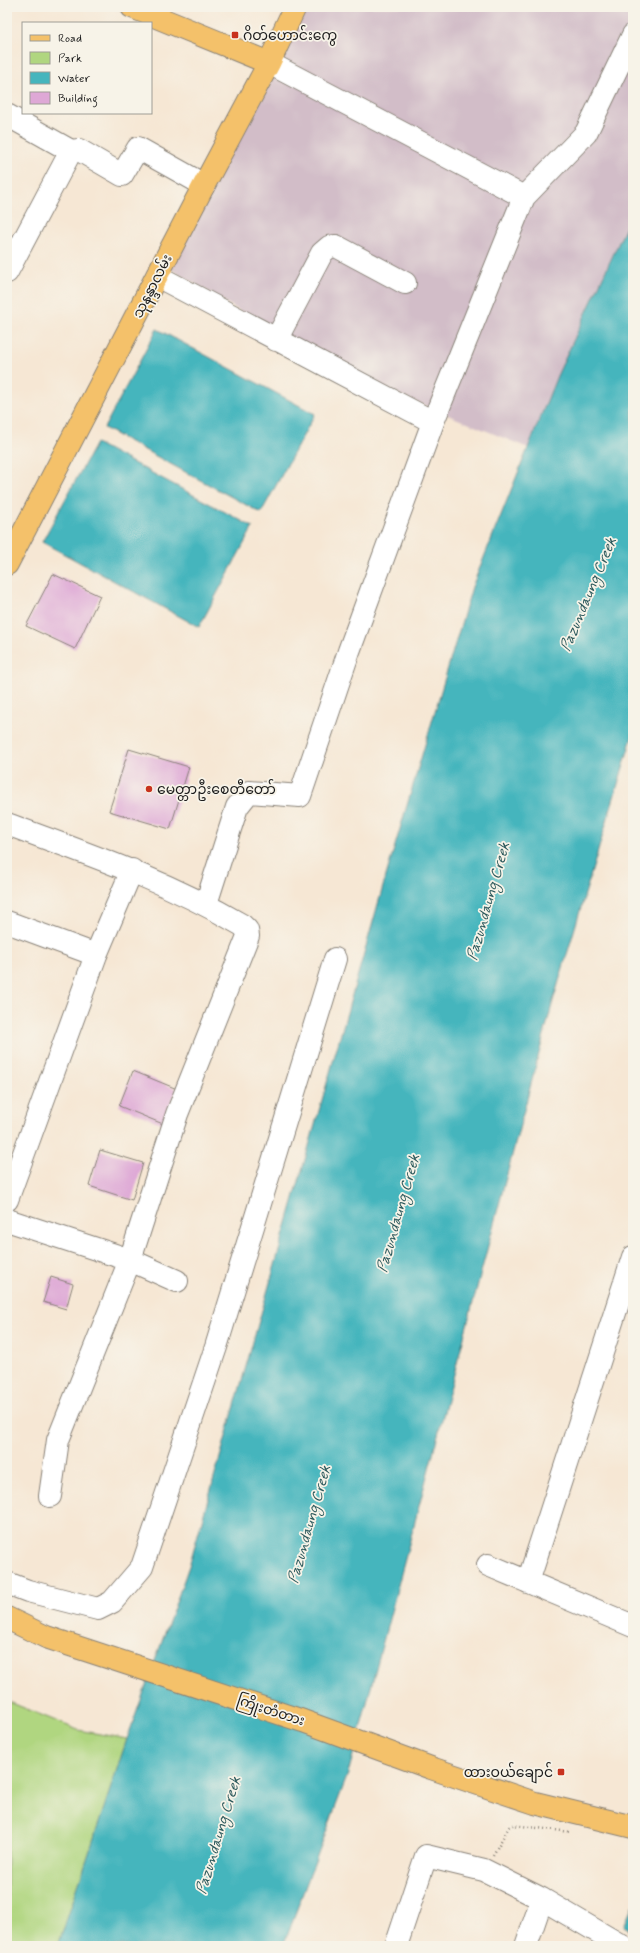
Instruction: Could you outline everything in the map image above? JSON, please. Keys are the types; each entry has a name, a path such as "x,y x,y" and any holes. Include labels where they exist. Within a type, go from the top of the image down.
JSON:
{"main road":[{"path":"132,7 269,63"},
{"name":"သုနန္ဒာလမ်း","path":"8,561 269,63 295,7"},
{"name":"ကြိုးတံတား","path":"7,1618 46,1637 303,1721 431,1768 535,1803 633,1827"}],"street":[{"path":"206,904 237,807 249,792 300,796 349,651 433,422 524,197 586,133 633,35"},
{"path":"269,63 524,197"},
{"path":"7,114 71,151 79,150 122,175 138,148 204,185"},
{"path":"7,272 71,151"},
{"path":"276,340 322,253 329,247 336,246 405,284"},
{"path":"157,276 433,422"},
{"path":"7,824 132,870 206,904 242,925 247,930 248,936 177,1114 130,1260 58,1440 50,1496"},
{"path":"7,1200 96,955 132,870"},
{"path":"7,922 96,955"},
{"path":"7,1583 36,1593 98,1608 112,1602 142,1567 216,1347 335,959"},
{"path":"7,1220 130,1260 177,1281"},
{"path":"528,1582 633,1256"},
{"path":"488,1565 632,1623"},
{"path":"396,1946 426,1856 484,1870 542,1899 622,1946"},
{"path":"526,1946 542,1899"}],"path":[{"path":"484,1870 513,1825 579,1833"}],"shaded area":[{"path":"300,7 633,7 633,212 557,376 528,448 336,369 164,265"}],"green space":[{"path":"7,1701 78,1730 127,1739 58,1946 7,1946"}],"water":[{"name":"Pazundaung Creek","path":"633,212 633,734 553,1001 348,1774 283,1946 58,1946 127,1739 189,1566 388,869 472,587 557,376"},
{"path":"157,329 315,414 261,513 104,428"},
{"path":"96,443 253,527 199,627 42,542"},
{"path":"633,1905 633,1931 624,1926"}],"building":[{"path":"53,574 100,596 75,649 26,626"},
{"name":"မေတ္တာဦးစေတီတော်","path":"129,749 189,767 170,829 109,811"},
{"path":"133,1071 177,1089 163,1124 119,1106"},
{"path":"100,1150 143,1163 132,1200 89,1186"},
{"path":"51,1277 73,1284 66,1309 43,1302"}],"place":[{"name":"ဂိတ်ဟောင်းကွေ","path":"235,35"},
{"name":"မေတ္တာဦးစေတီတော်","path":"149,789"},
{"name":"ထားဝယ်ချောင်","path":"561,1772"}]}
